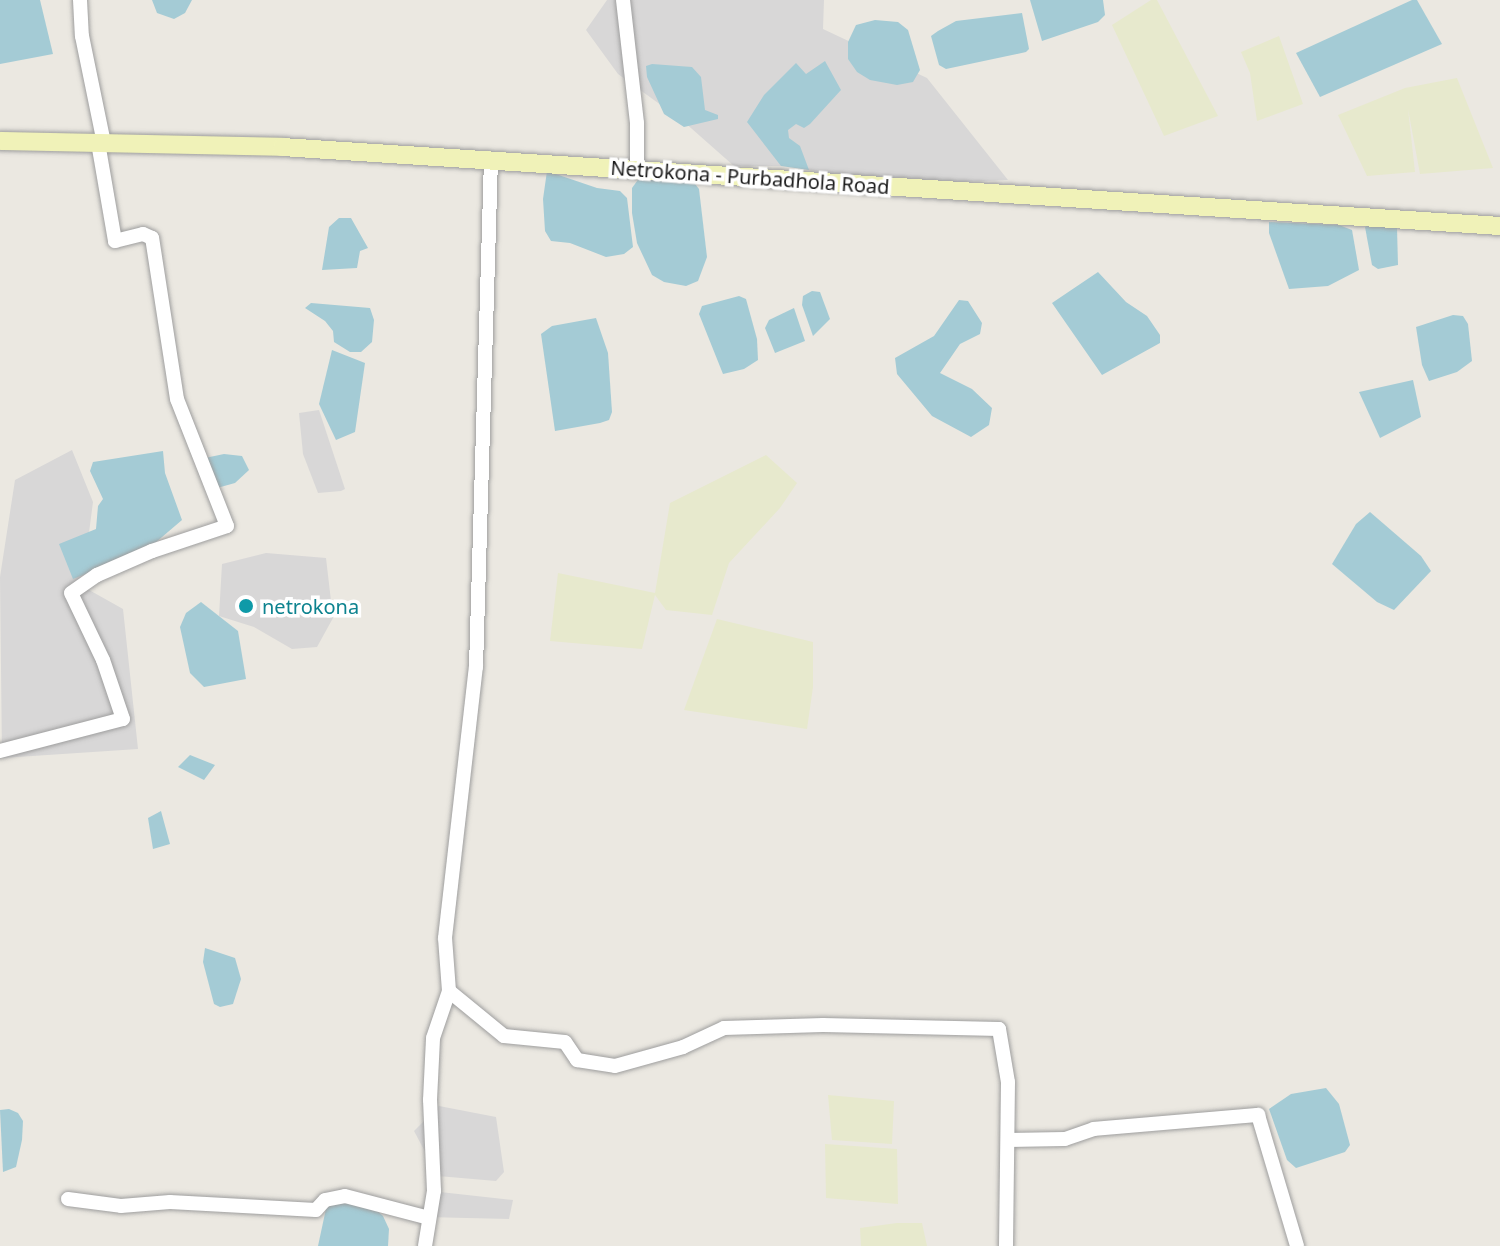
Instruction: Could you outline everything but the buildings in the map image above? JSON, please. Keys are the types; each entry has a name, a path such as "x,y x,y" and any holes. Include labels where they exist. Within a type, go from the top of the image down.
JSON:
{"main road":[{"name":"Netrokona - Purbadhola Road","path":"0,141 282,147 1500,226"}],"street":[{"path":"0,751 123,719 103,660 71,593 97,575 152,551 227,526 195,452 177,399 152,238 143,234 115,241 82,36 80,0"},
{"path":"623,0 637,123 637,169"},
{"path":"425,1246 434,1191 430,1100 433,1038 449,991 445,938 476,667 491,160"},
{"path":"449,991 504,1036 565,1042 577,1060 615,1066 683,1047 724,1028 823,1025 999,1029 1008,1082 1006,1246"},
{"path":"1008,1140 1065,1139 1094,1129 1258,1115 1297,1246"},
{"path":"68,1199 121,1206 170,1202 316,1210 325,1200 345,1196 429,1218"}],"shaded area":[{"path":"607,0 824,0 823,29 927,78 1008,180 885,185 789,166 734,166 683,121 618,74 586,30"},
{"path":"319,410 345,489 341,491 318,493 303,454 299,413"},
{"path":"72,450 93,502 82,586 123,609 138,749 2,758 0,577 15,480"},
{"path":"266,553 326,558 333,618 317,647 292,649 254,627 219,616 222,564"},
{"path":"439,1106 496,1117 504,1172 496,1181 438,1176 414,1131"},
{"path":"440,1192 513,1200 509,1219 426,1217"}],"green space":[{"path":"1151,0 1157,0 1218,116 1164,136 1112,25"},
{"path":"1279,36 1303,104 1257,121 1250,73 1241,52"},
{"path":"1457,78 1493,168 1420,174 1408,109 1415,172 1367,176 1338,115 1405,88"},
{"path":"766,455 797,483 780,508 729,563 712,615 666,610 655,595 642,649 550,641 558,573 655,593 670,503"},
{"path":"717,619 813,642 813,687 807,729 684,710"},
{"path":"828,1095 894,1101 892,1144 832,1140"},
{"path":"825,1144 897,1149 898,1204 826,1198"},
{"path":"922,1223 927,1246 861,1246 860,1228"}],"water":[{"path":"0,0 40,0 53,54 0,64"},
{"path":"152,0 192,0 185,13 174,19 157,13"},
{"path":"1030,0 1103,0 1105,15 1098,22 1042,41"},
{"path":"1417,0 1442,44 1320,97 1296,53"},
{"path":"1022,13 1029,49 1026,52 946,69 939,65 931,36 938,31 956,21"},
{"path":"875,20 898,22 908,30 920,70 913,82 897,85 870,80 857,72 848,59 848,42 856,25"},
{"path":"825,61 841,90 810,124 804,128 796,124 788,130 789,138 800,146 809,170 781,166 747,122 764,95 796,63 806,74"},
{"path":"646,66 692,67 701,77 705,110 718,115 718,119 684,127 664,114 647,77"},
{"path":"547,171 597,188 620,191 627,198 633,247 624,254 606,257 570,243 551,241 545,231 543,199"},
{"path":"640,177 692,180 699,189 707,257 698,281 686,286 664,282 652,275 637,243 632,213 632,188"},
{"path":"339,218 351,218 368,248 360,251 357,268 322,270 329,227"},
{"path":"1269,222 1339,225 1352,230 1359,270 1328,286 1289,289 1269,233"},
{"path":"1365,227 1397,228 1398,265 1378,269 1372,265"},
{"path":"1098,272 1126,302 1147,316 1160,335 1160,343 1102,375 1052,303"},
{"path":"812,291 820,292 830,319 813,336 802,305 803,296"},
{"path":"739,296 746,299 757,339 758,360 744,369 723,374 699,314 702,306"},
{"path":"959,300 968,301 982,323 980,334 960,344 940,373 972,389 992,408 989,425 971,437 932,416 897,374 895,358 934,336"},
{"path":"311,303 370,308 374,320 372,342 361,352 350,352 334,342 333,331 325,321 305,308"},
{"path":"794,308 805,341 775,353 765,328 769,320"},
{"path":"1453,315 1463,316 1468,324 1472,361 1457,372 1429,381 1422,365 1416,327"},
{"path":"596,318 608,353 612,412 609,420 600,423 555,431 541,334 552,326"},
{"path":"332,350 365,363 355,432 336,440 319,404"},
{"path":"1413,380 1421,417 1380,438 1359,392"},
{"path":"163,451 165,473 182,520 148,549 73,579 59,544 96,529 98,506 103,499 90,471 93,462"},
{"path":"224,454 242,456 249,470 235,483 217,488 205,458"},
{"path":"1370,512 1421,556 1431,571 1394,610 1377,602 1332,564 1356,524"},
{"path":"201,602 238,631 246,679 204,687 190,673 180,627 186,613"},
{"path":"190,755 215,765 204,780 178,767"},
{"path":"161,811 170,844 153,849 148,818"},
{"path":"205,948 235,958 241,979 233,1004 220,1007 214,1004 203,962"},
{"path":"1326,1088 1339,1104 1350,1145 1345,1152 1296,1168 1287,1160 1269,1109 1291,1094"},
{"path":"9,1109 18,1113 23,1121 22,1140 16,1167 3,1172 0,1110"},
{"path":"334,1199 370,1204 383,1216 389,1229 388,1246 318,1246 327,1204"}],"place":[{"name":"netrokona","path":"246,606"}]}
